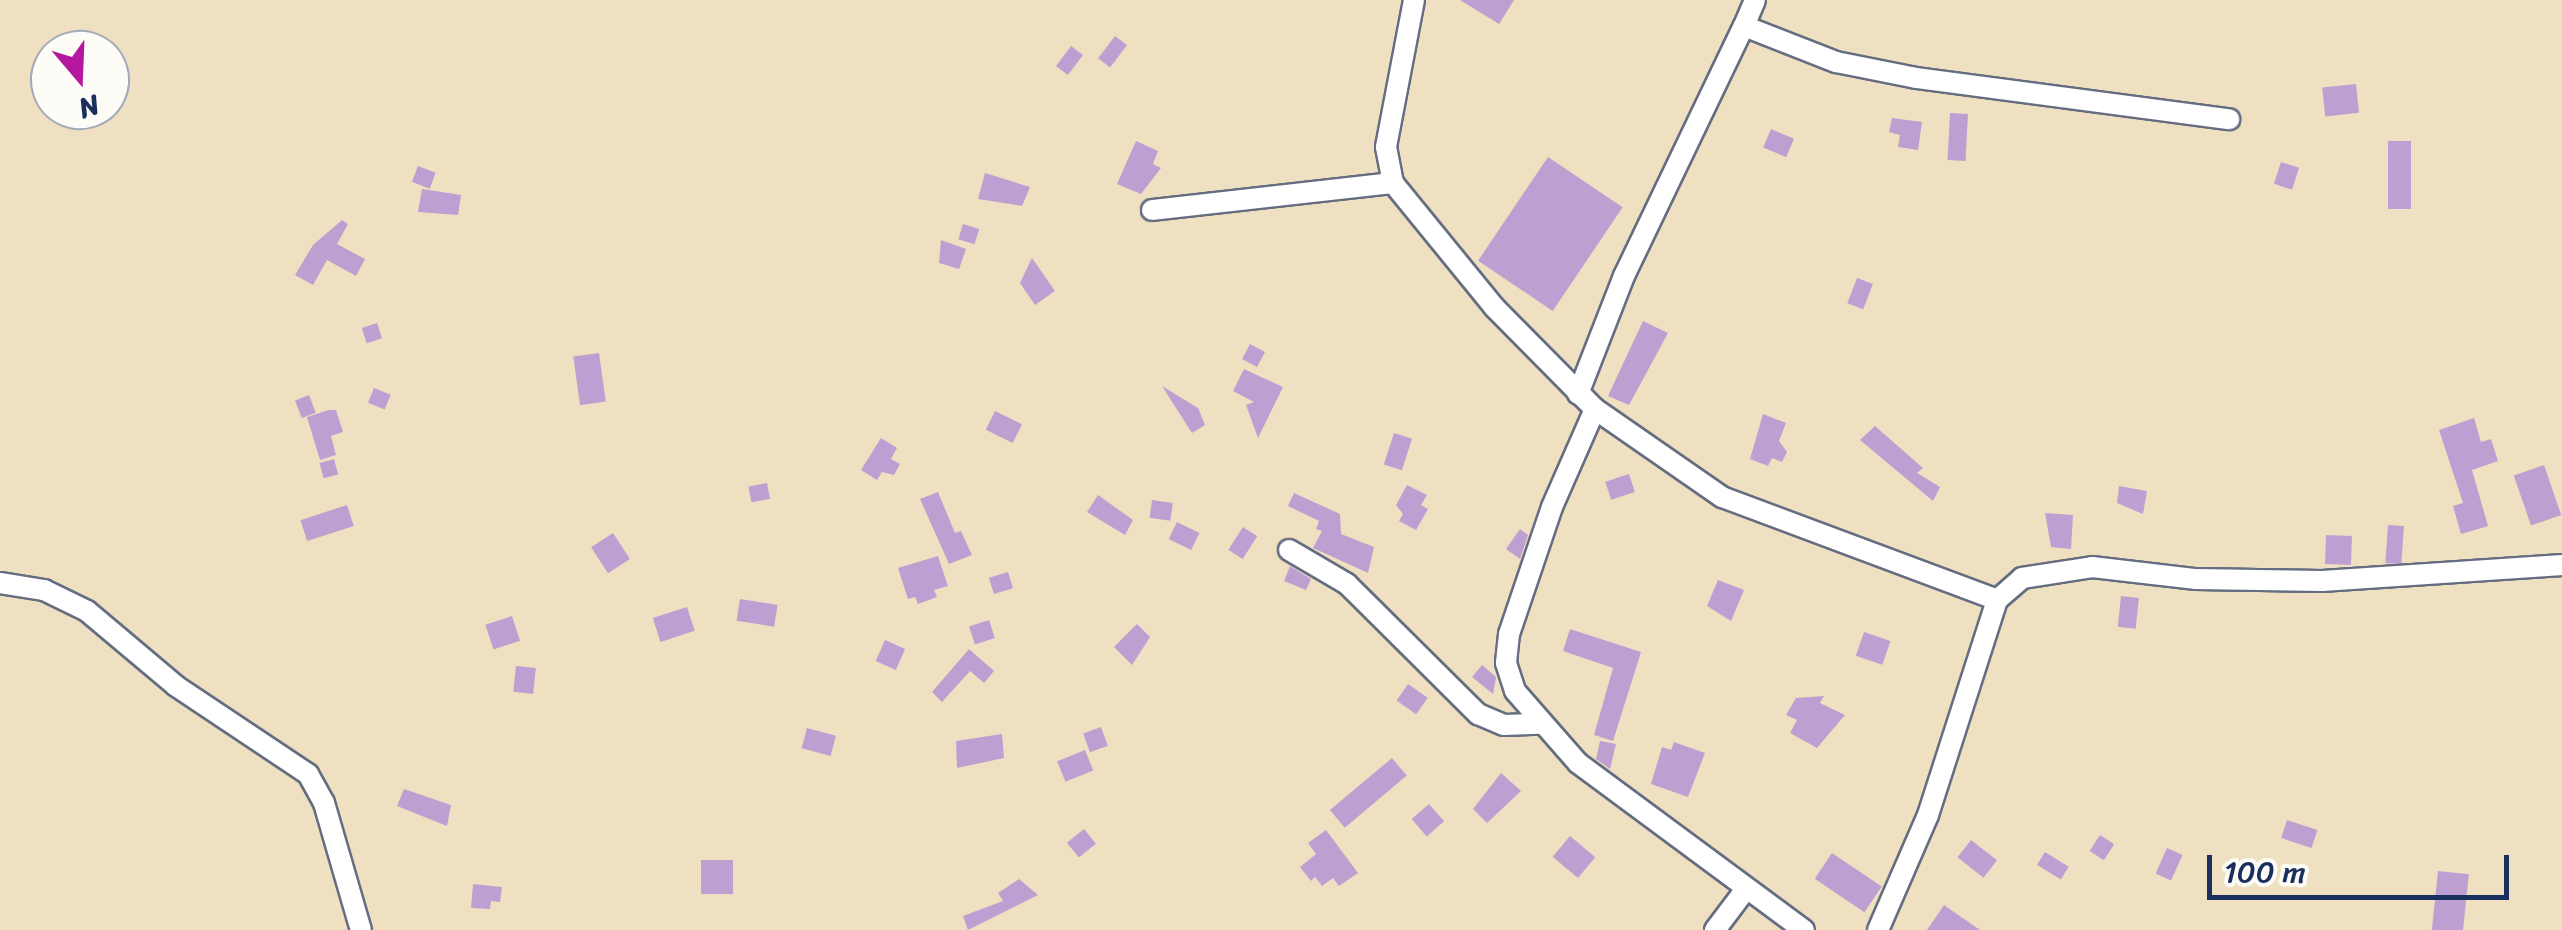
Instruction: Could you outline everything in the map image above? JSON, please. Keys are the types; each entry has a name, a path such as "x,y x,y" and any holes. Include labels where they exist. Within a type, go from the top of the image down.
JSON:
{"street":[{"path":"1414,0 1386,147 1393,183 1472,283 1578,394 1722,497 1997,600"},
{"path":"1578,394 1624,276 1755,0"},
{"path":"1744,26 1836,62 1900,75 2229,119"},
{"path":"1152,210 1393,183"},
{"path":"1596,410 1552,507 1506,653 1515,692 1538,724 1578,763 1804,930"},
{"path":"1289,550 1347,584 1478,714 1504,725 1538,724"},
{"path":"1878,930 1928,815 1997,600 2022,578 2092,566 2196,579 2322,581 2562,565"},
{"path":"0,583 44,590 88,611 176,686 308,774 324,803 361,930"},
{"path":"1715,930 1746,889"}],"building":[{"path":"1460,0 1514,0 1499,24"},
{"path":"1115,36 1127,45 1110,67 1098,58"},
{"path":"1071,46 1083,55 1068,75 1056,66"},
{"path":"2356,84 2359,113 2325,116 2322,88"},
{"path":"1950,113 1968,114 1966,161 1948,160"},
{"path":"1892,118 1922,122 1918,150 1898,147 1900,135 1889,132"},
{"path":"1771,129 1794,139 1786,157 1763,147"},
{"path":"1136,141 1158,151 1153,164 1161,168 1141,194 1117,184"},
{"path":"2388,141 2411,141 2411,209 2388,209"},
{"path":"1548,157 1623,207 1553,311 1478,261"},
{"path":"2281,162 2299,168 2292,190 2274,184"},
{"path":"418,166 436,173 430,189 412,182"},
{"path":"985,173 1030,187 1022,206 978,199"},
{"path":"422,189 461,195 458,215 418,212"},
{"path":"342,220 348,224 337,244 365,259 356,276 327,260 313,285 295,275 313,245"},
{"path":"963,224 979,229 975,244 958,239"},
{"path":"941,240 966,249 959,269 939,263"},
{"path":"1032,258 1055,291 1035,305 1020,283"},
{"path":"1857,278 1873,284 1863,309 1847,303"},
{"path":"1643,321 1668,333 1629,405 1608,396"},
{"path":"377,323 382,338 367,343 362,328"},
{"path":"1250,344 1265,352 1257,367 1242,359"},
{"path":"599,353 606,402 580,405 573,357"},
{"path":"1244,369 1283,387 1258,438 1246,405 1254,402 1233,391"},
{"path":"1162,386 1198,408 1205,425 1192,433"},
{"path":"374,388 391,395 385,410 368,403"},
{"path":"309,395 316,413 302,418 295,400"},
{"path":"336,410 343,432 331,436 336,455 320,460 307,417"},
{"path":"995,411 1022,424 1013,443 986,430"},
{"path":"1763,414 1786,423 1779,441 1787,452 1782,462 1772,458 1768,466 1750,459"},
{"path":"2474,418 2481,442 2491,439 2498,461 2472,470 2488,526 2461,534 2453,506 2463,503 2439,430"},
{"path":"1875,426 1923,468 1917,473 1940,487 1933,501 1860,440"},
{"path":"1394,433 1412,439 1402,470 1384,464"},
{"path":"881,438 897,448 891,459 900,464 894,475 882,472 877,480 861,470"},
{"path":"334,459 338,474 324,478 320,463"},
{"path":"2544,465 2561,515 2531,526 2514,475"},
{"path":"1629,474 1635,492 1611,500 1605,482"},
{"path":"767,483 770,499 751,502 748,487"},
{"path":"1407,485 1427,495 1421,505 1428,509 1416,530 1399,521 1403,514 1396,505"},
{"path":"2119,486 2147,491 2143,514 2117,503"},
{"path":"938,492 955,533 961,531 972,555 949,564 920,499"},
{"path":"1294,493 1340,514 1341,534 1374,547 1368,573 1313,548 1322,531 1316,529 1319,521 1288,506"},
{"path":"1098,495 1133,520 1125,535 1087,512"},
{"path":"1152,500 1173,503 1170,521 1149,518"},
{"path":"347,505 354,526 307,541 300,520"},
{"path":"2045,513 2073,515 2071,549 2051,547"},
{"path":"1177,522 1199,533 1191,550 1169,539"},
{"path":"2388,525 2404,526 2401,564 2385,563"},
{"path":"1243,527 1257,536 1243,559 1228,550"},
{"path":"1520,529 1528,535 1520,559 1506,549"},
{"path":"613,533 630,559 608,573 591,547"},
{"path":"2326,535 2352,536 2351,565 2325,564"},
{"path":"938,556 948,586 934,590 937,597 918,604 915,597 908,599 898,568"},
{"path":"1290,566 1311,579 1306,590 1284,581"},
{"path":"1008,572 1013,588 994,594 989,578"},
{"path":"1718,580 1744,590 1731,621 1707,606"},
{"path":"2121,596 2139,598 2136,629 2118,627"},
{"path":"740,599 778,605 774,627 737,621"},
{"path":"687,607 695,631 660,642 653,618"},
{"path":"512,616 520,641 493,649 485,625"},
{"path":"989,620 995,638 975,645 969,626"},
{"path":"1137,624 1150,637 1132,665 1114,647"},
{"path":"1570,629 1641,652 1613,741 1594,735 1613,668 1563,651"},
{"path":"1864,632 1890,641 1882,665 1856,656"},
{"path":"885,640 905,649 896,670 876,661"},
{"path":"969,649 994,671 984,683 970,671 942,702 932,692"},
{"path":"1482,665 1496,677 1493,694 1472,677"},
{"path":"516,666 536,668 533,694 513,692"},
{"path":"1408,684 1428,698 1416,714 1397,700"},
{"path":"1824,696 1820,703 1845,715 1817,748 1790,733 1797,720 1786,715 1796,698"},
{"path":"1101,727 1108,746 1090,752 1083,733"},
{"path":"807,728 836,736 831,756 802,748"},
{"path":"1002,734 1004,758 957,768 956,741"},
{"path":"1600,741 1616,744 1610,769 1596,759"},
{"path":"1674,742 1705,753 1688,797 1651,784 1662,747 1671,750"},
{"path":"1085,750 1093,770 1065,782 1057,761"},
{"path":"1392,758 1407,776 1345,828 1330,810"},
{"path":"1501,773 1521,791 1487,823 1473,809"},
{"path":"404,789 451,805 447,826 397,806"},
{"path":"1429,804 1444,821 1427,836 1412,819"},
{"path":"2287,820 2317,830 2312,848 2281,838"},
{"path":"1084,829 1096,844 1079,858 1067,843"},
{"path":"1326,830 1358,873 1339,886 1333,878 1322,886 1315,877 1311,881 1300,867 1316,854 1308,843"},
{"path":"2100,835 2114,844 2104,860 2090,851"},
{"path":"1570,836 1595,857 1578,878 1553,857"},
{"path":"1971,840 1997,860 1983,878 1957,857"},
{"path":"2167,848 2183,855 2171,880 2156,874"},
{"path":"2045,852 2069,867 2061,880 2037,865"},
{"path":"1832,853 1882,887 1864,912 1815,879"},
{"path":"701,860 733,860 733,894 701,894"},
{"path":"2438,871 2469,874 2463,930 2432,930"},
{"path":"1019,879 1038,895 968,930 963,916 1003,901 998,893"},
{"path":"473,884 502,887 500,902 491,901 490,909 471,908"},
{"path":"1944,905 1980,930 1927,930"}]}
